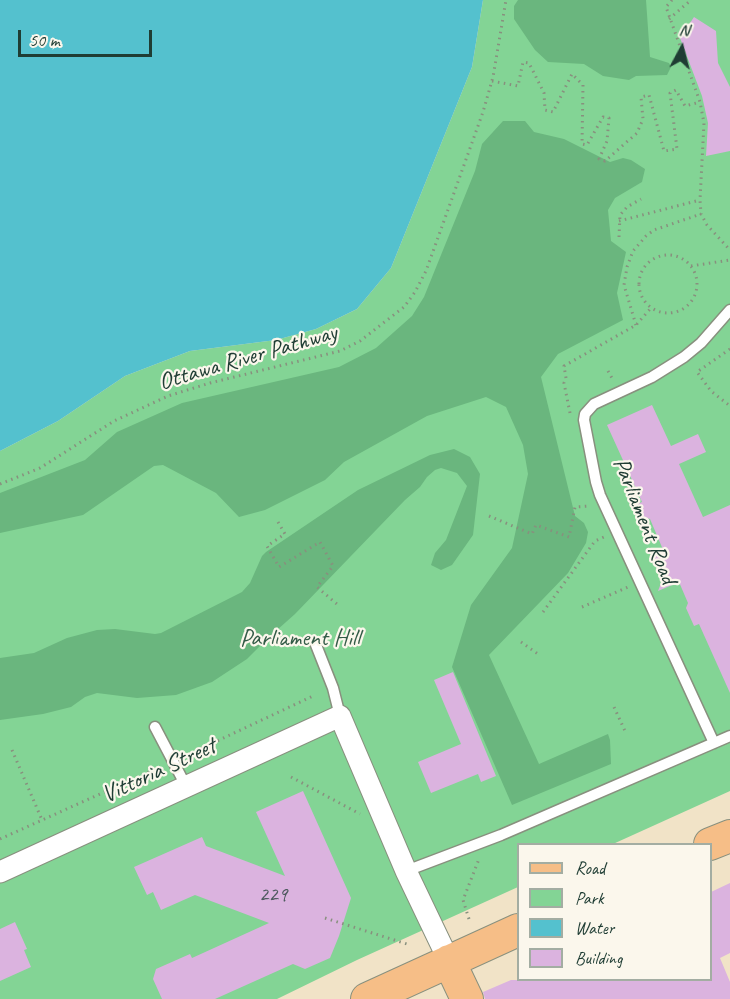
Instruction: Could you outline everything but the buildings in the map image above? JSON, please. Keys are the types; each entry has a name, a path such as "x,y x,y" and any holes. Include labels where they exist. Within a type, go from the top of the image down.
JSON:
{"main road":[{"path":"712,843 730,836"},
{"path":"367,999 517,931"},
{"path":"449,961 467,999"}],"street":[{"name":"Vittoria Street","path":"0,872 340,716"},
{"path":"340,716 406,871 449,961"}],"lane":[{"name":"Parliament Road","path":"714,743 639,582 596,482 585,430 585,414 594,404 652,377 684,357 701,343 730,310"},
{"path":"316,645 333,688 340,716"},
{"path":"155,727 186,786"},
{"path":"406,871 482,841 501,836 730,736"}],"path":[{"name":"Ottawa River Pathway","path":"0,484 40,468 114,421 168,396 210,383 340,351 360,341 404,307 426,270 471,146 492,81 506,0"},
{"path":"672,0 666,7 669,19 700,102 704,123 701,214 707,225 730,250"},
{"path":"669,19 691,0"},
{"path":"492,81 518,86 523,62 529,63 544,93 545,111 553,112 572,74 583,85 582,144 587,145 603,117 609,118 607,141 599,159 605,161 637,133 643,119 641,97 649,95 664,151 676,149 670,93 676,90 685,105 700,102"},
{"path":"619,237 619,221 624,211 641,199"},
{"path":"619,221 700,200"},
{"path":"636,325 624,285 633,251 654,230 701,214"},
{"path":"678,256 691,266 698,283 696,292 686,308 678,312 659,312 651,308 641,294 639,278 647,263 654,258 678,256"},
{"path":"691,266 730,260"},
{"path":"567,405 564,366 636,325 651,308"},
{"path":"730,350 697,372 711,391 730,406"},
{"path":"489,516 532,534 536,525 569,537 575,507 590,506"},
{"path":"278,522 285,534 267,546 279,567 320,542 333,566 317,586 338,605"},
{"path":"543,612 595,541 604,537"},
{"path":"582,607 639,582"},
{"path":"521,642 538,654"},
{"path":"0,839 313,696"},
{"path":"614,706 625,731"},
{"path":"12,750 42,820"},
{"path":"291,777 362,814"},
{"path":"469,919 463,900 478,863 482,841"},
{"path":"325,918 410,945"}],"green space":[{"name":"Parliament Hill","path":"483,0 730,0 730,791 615,843 517,843 517,887 277,999 0,999 0,451 58,421 125,376 190,351 276,340 316,329 357,309 391,268 472,67"},
{"path":"518,0 646,0 650,57 669,63 671,67 667,75 636,76 629,80 603,76 584,64 548,62 535,50 514,19 514,6"},
{"path":"503,121 525,121 534,132 564,139 610,162 623,158 645,169 642,182 615,198 608,210 611,241 626,252 617,293 623,320 558,354 541,377 575,516 584,523 588,532 586,543 568,573 489,655 539,764 608,734 611,764 512,805 452,667 471,605 512,548 528,474 523,445 506,407 486,397 427,416 344,462 325,480 265,510 239,517 216,493 163,465 154,466 83,515 0,533 0,493 85,460 117,432 182,403 339,367 376,348 412,316 424,297 475,171 482,144"},
{"path":"454,449 470,457 480,474 473,535 452,565 441,570 431,565 435,553 446,540 467,486 457,473 441,468 427,477 420,487 295,614 247,659 212,682 176,695 137,698 97,693 85,697 71,707 43,714 0,720 0,658 34,653 67,638 97,630 115,629 161,633 242,592 250,583 266,552 358,490 430,455"}],"water":[{"path":"0,0 483,0 472,67 391,268 357,309 316,329 276,340 190,351 125,376 58,421 0,451"}]}
